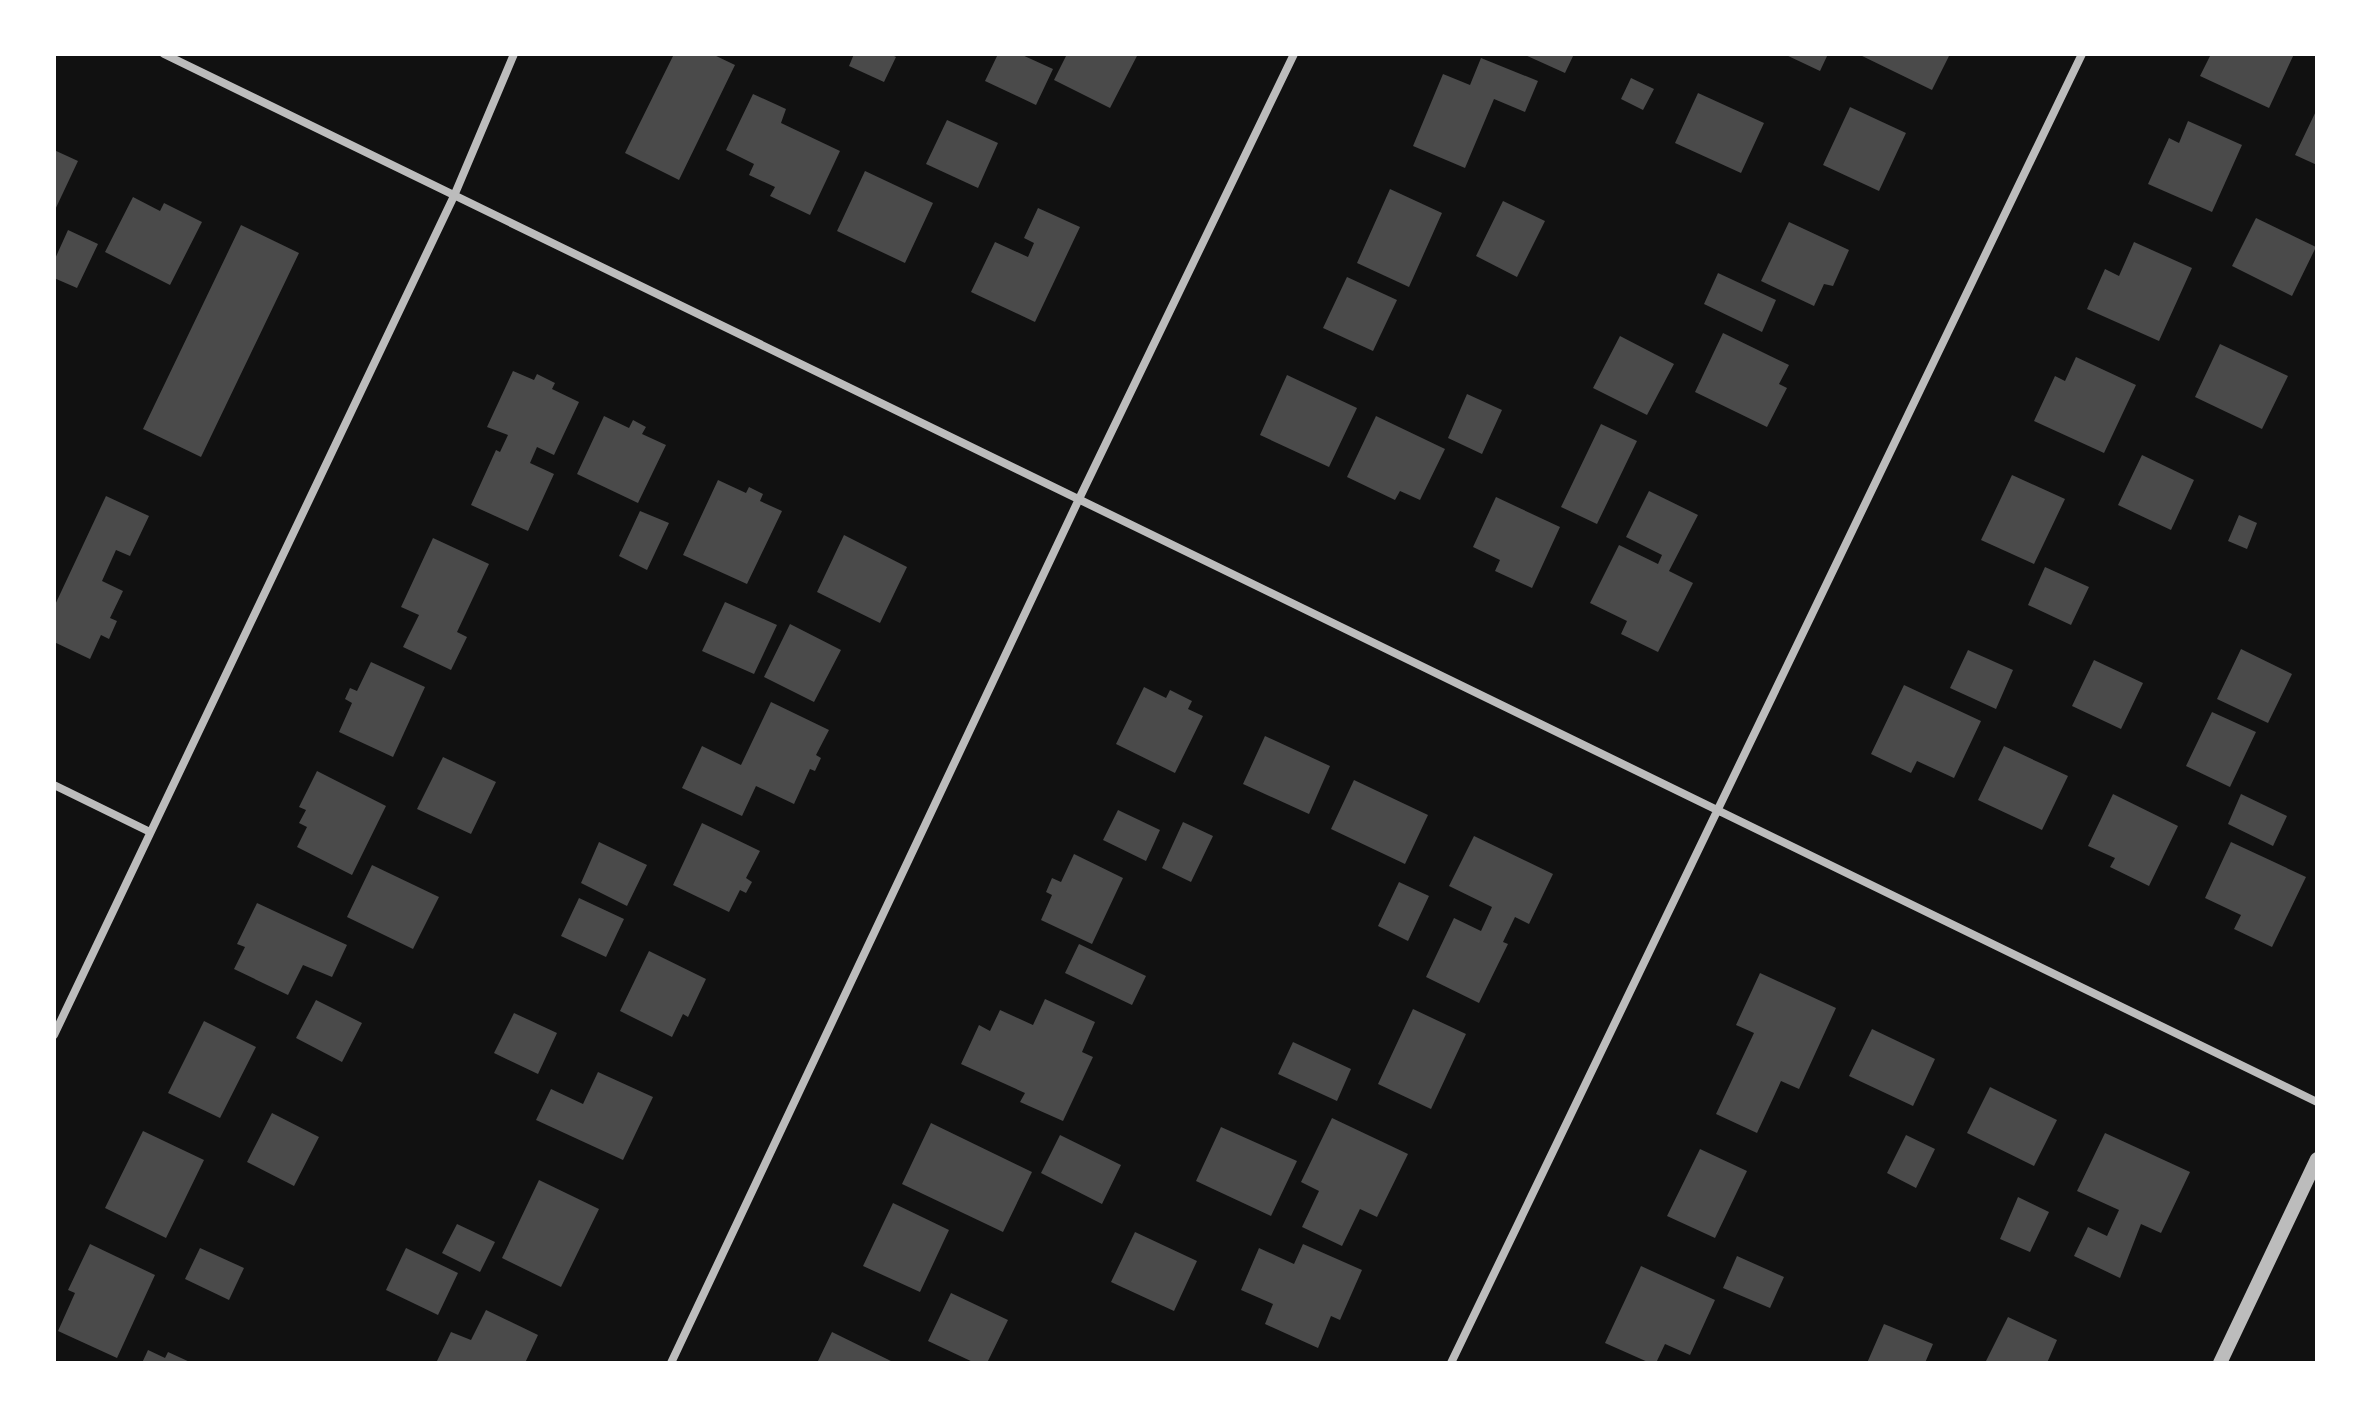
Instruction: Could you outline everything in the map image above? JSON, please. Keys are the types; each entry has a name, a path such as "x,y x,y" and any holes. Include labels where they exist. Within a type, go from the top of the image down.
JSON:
{"street":[{"path":"164,54 2317,1102"},
{"path":"54,1035 454,196 514,54"},
{"path":"671,1363 1079,499 1294,54"},
{"path":"1451,1363 2082,54"},
{"path":"54,785 150,832"},
{"path":"2220,1363 2317,1159"}],"building":[{"path":"674,54 712,54 735,65 679,180 625,153"},
{"path":"854,54 890,54 896,57 884,82 849,66"},
{"path":"998,54 1020,54 1053,69 1036,105 985,81"},
{"path":"1067,54 1138,54 1110,108 1054,80"},
{"path":"1523,54 1574,54 1565,73"},
{"path":"1784,54 1828,54 1820,71"},
{"path":"1858,54 1950,54 1932,90"},
{"path":"2211,54 2294,54 2269,108 2200,76"},
{"path":"1481,58 1538,81 1525,112 1494,99 1465,168 1413,146 1443,74 1470,85"},
{"path":"1631,78 1654,89 1643,110 1621,99"},
{"path":"1698,93 1764,123 1741,173 1675,143"},
{"path":"753,94 786,109 781,123 840,151 810,215 770,196 775,187 749,175 754,164 726,150"},
{"path":"1850,107 1906,133 1879,191 1823,165"},
{"path":"2317,109 2317,165 2295,155"},
{"path":"947,120 998,143 978,188 926,164"},
{"path":"2188,121 2242,145 2212,212 2148,184 2169,138 2179,143"},
{"path":"54,150 78,161 54,212"},
{"path":"865,171 933,203 905,263 837,231"},
{"path":"1390,189 1442,213 1409,287 1357,263"},
{"path":"133,197 160,211 164,203 202,222 170,285 105,252"},
{"path":"1503,201 1545,221 1517,277 1476,256"},
{"path":"1038,208 1080,227 1035,322 971,292 995,242 1028,257 1034,243 1024,238"},
{"path":"2256,218 2316,247 2292,296 2232,266"},
{"path":"1789,222 1849,250 1833,286 1824,284 1814,306 1761,281"},
{"path":"241,225 299,253 201,457 143,429"},
{"path":"68,230 98,244 77,288 54,278 54,261"},
{"path":"2134,242 2192,268 2159,341 2087,309 2105,269 2119,276"},
{"path":"1718,273 1776,300 1762,332 1704,304"},
{"path":"1347,277 1397,300 1373,351 1323,328"},
{"path":"1723,333 1789,365 1779,384 1787,388 1767,427 1695,392"},
{"path":"1620,336 1674,364 1647,415 1593,388"},
{"path":"2220,344 2288,376 2262,429 2195,397"},
{"path":"2076,357 2136,385 2104,453 2034,421 2055,376 2065,381"},
{"path":"513,371 534,380 537,374 555,383 552,389 579,402 554,455 537,447 530,463 554,474 528,531 471,505 496,450 500,452 508,435 487,427"},
{"path":"1287,375 1357,408 1329,467 1260,435"},
{"path":"1467,394 1502,410 1482,454 1448,438"},
{"path":"604,416 629,428 633,420 646,427 642,434 666,445 638,503 577,474"},
{"path":"1376,416 1445,449 1420,500 1400,491 1395,500 1347,477"},
{"path":"1601,424 1637,441 1597,524 1561,507"},
{"path":"2142,455 2194,480 2171,530 2118,505"},
{"path":"2012,475 2065,499 2034,564 1981,540"},
{"path":"718,480 746,493 749,487 763,494 760,501 782,511 747,584 683,555"},
{"path":"1649,491 1698,515 1669,571 1693,583 1658,652 1621,634 1627,621 1590,603 1619,545 1658,564 1662,555 1626,537"},
{"path":"106,496 149,516 130,556 116,550 102,581 123,591 110,618 117,621 109,639 101,635 90,659 54,642 54,607"},
{"path":"1496,497 1560,527 1532,588 1495,571 1500,560 1473,547"},
{"path":"640,511 669,523 647,570 619,556"},
{"path":"2239,515 2257,523 2247,549 2228,541"},
{"path":"844,535 907,567 880,623 817,592"},
{"path":"433,538 489,564 457,632 467,637 451,670 403,647 419,615 401,607"},
{"path":"2045,567 2089,587 2071,625 2028,605"},
{"path":"725,602 777,625 754,674 702,651"},
{"path":"790,624 841,650 814,702 764,677"},
{"path":"2241,649 2292,674 2268,723 2217,699"},
{"path":"1968,650 2013,670 1996,709 1950,688"},
{"path":"2094,660 2143,683 2121,729 2072,706"},
{"path":"371,662 425,687 393,757 339,732 352,703 345,699 350,688 357,691"},
{"path":"1904,685 1981,721 1954,778 1917,761 1911,773 1871,754"},
{"path":"1144,687 1166,698 1170,690 1192,701 1188,709 1203,716 1175,773 1116,744"},
{"path":"771,702 829,730 816,755 821,758 815,771 810,769 794,804 756,786 742,816 682,788 702,746 741,765"},
{"path":"2212,712 2256,732 2230,787 2186,766"},
{"path":"1265,736 1330,766 1309,814 1243,784"},
{"path":"2004,746 2068,776 2042,830 1978,800"},
{"path":"443,757 496,782 471,834 417,809"},
{"path":"317,771 386,806 352,875 297,847 307,827 299,823 306,810 299,807"},
{"path":"1354,780 1428,815 1405,864 1331,829"},
{"path":"2113,794 2178,826 2149,886 2110,867 2115,858 2088,846"},
{"path":"2241,794 2287,816 2273,846 2228,824"},
{"path":"1118,810 1160,830 1146,861 1103,840"},
{"path":"1183,822 1213,836 1191,882 1162,868"},
{"path":"702,823 760,851 746,878 752,882 746,893 740,890 729,912 673,885"},
{"path":"1474,836 1553,874 1529,924 1515,917 1503,942 1508,944 1479,1003 1426,977 1454,918 1481,931 1492,907 1449,886"},
{"path":"599,842 647,865 627,906 581,883"},
{"path":"2231,842 2306,877 2272,947 2234,929 2241,915 2205,898"},
{"path":"1074,854 1123,878 1092,944 1041,920 1052,895 1046,892 1052,878 1061,882"},
{"path":"372,865 439,897 413,949 347,917"},
{"path":"1399,882 1429,896 1408,941 1378,926"},
{"path":"579,898 624,919 606,957 561,936"},
{"path":"257,903 347,945 332,977 303,965 288,995 234,969 245,947 237,944"},
{"path":"1079,944 1146,976 1132,1005 1065,973"},
{"path":"649,951 706,979 688,1017 683,1014 672,1037 620,1011"},
{"path":"1760,973 1836,1008 1799,1089 1781,1081 1757,1133 1716,1114 1754,1033 1736,1025"},
{"path":"1045,999 1095,1022 1082,1052 1093,1057 1063,1121 1020,1102 1025,1093 961,1064 979,1025 990,1031 1000,1010 1033,1025"},
{"path":"316,1000 362,1023 342,1062 296,1038"},
{"path":"1413,1009 1466,1034 1431,1109 1378,1084"},
{"path":"514,1013 557,1033 538,1074 494,1053"},
{"path":"204,1021 256,1047 220,1118 168,1093"},
{"path":"1872,1029 1935,1059 1913,1106 1849,1076"},
{"path":"1293,1042 1351,1069 1337,1101 1278,1074"},
{"path":"598,1072 653,1097 623,1160 536,1120 551,1089 583,1104"},
{"path":"1990,1087 2057,1120 2034,1166 1967,1133"},
{"path":"272,1113 319,1137 294,1186 247,1162"},
{"path":"1332,1118 1408,1154 1377,1217 1360,1209 1342,1246 1302,1227 1319,1191 1301,1182"},
{"path":"931,1123 1032,1172 1003,1232 902,1184"},
{"path":"1221,1127 1297,1161 1271,1216 1196,1181"},
{"path":"143,1131 204,1160 166,1238 105,1208"},
{"path":"2105,1133 2190,1172 2161,1233 2141,1224 2120,1278 2074,1256 2088,1227 2107,1236 2119,1210 2077,1191"},
{"path":"1060,1135 1121,1165 1102,1204 1041,1173"},
{"path":"1906,1135 1935,1149 1916,1188 1887,1173"},
{"path":"1700,1149 1747,1171 1715,1238 1667,1216"},
{"path":"539,1180 599,1209 561,1287 502,1258"},
{"path":"2018,1197 2049,1212 2030,1252 2000,1239"},
{"path":"893,1203 949,1230 920,1292 863,1266"},
{"path":"457,1224 495,1242 480,1272 442,1253"},
{"path":"1135,1232 1197,1261 1174,1311 1111,1282"},
{"path":"90,1244 155,1275 117,1358 58,1331 75,1293 68,1290"},
{"path":"1303,1244 1362,1270 1340,1320 1331,1316 1318,1348 1265,1324 1273,1304 1241,1290 1259,1248 1294,1264"},
{"path":"200,1248 244,1268 229,1300 185,1279"},
{"path":"406,1248 458,1273 438,1315 386,1290"},
{"path":"1737,1256 1784,1277 1770,1308 1723,1288"},
{"path":"1641,1266 1715,1300 1690,1355 1665,1344 1656,1363 1650,1363 1605,1343"},
{"path":"951,1293 1008,1320 987,1363 975,1363 928,1341"},
{"path":"486,1310 538,1335 525,1363 436,1363 451,1332 471,1340"},
{"path":"2008,1317 2057,1340 2047,1363 1985,1363"},
{"path":"1884,1324 1933,1344 1925,1363 1867,1363"},
{"path":"832,1332 895,1363 817,1363"},
{"path":"148,1350 165,1358 168,1352 192,1363 142,1363"}]}
